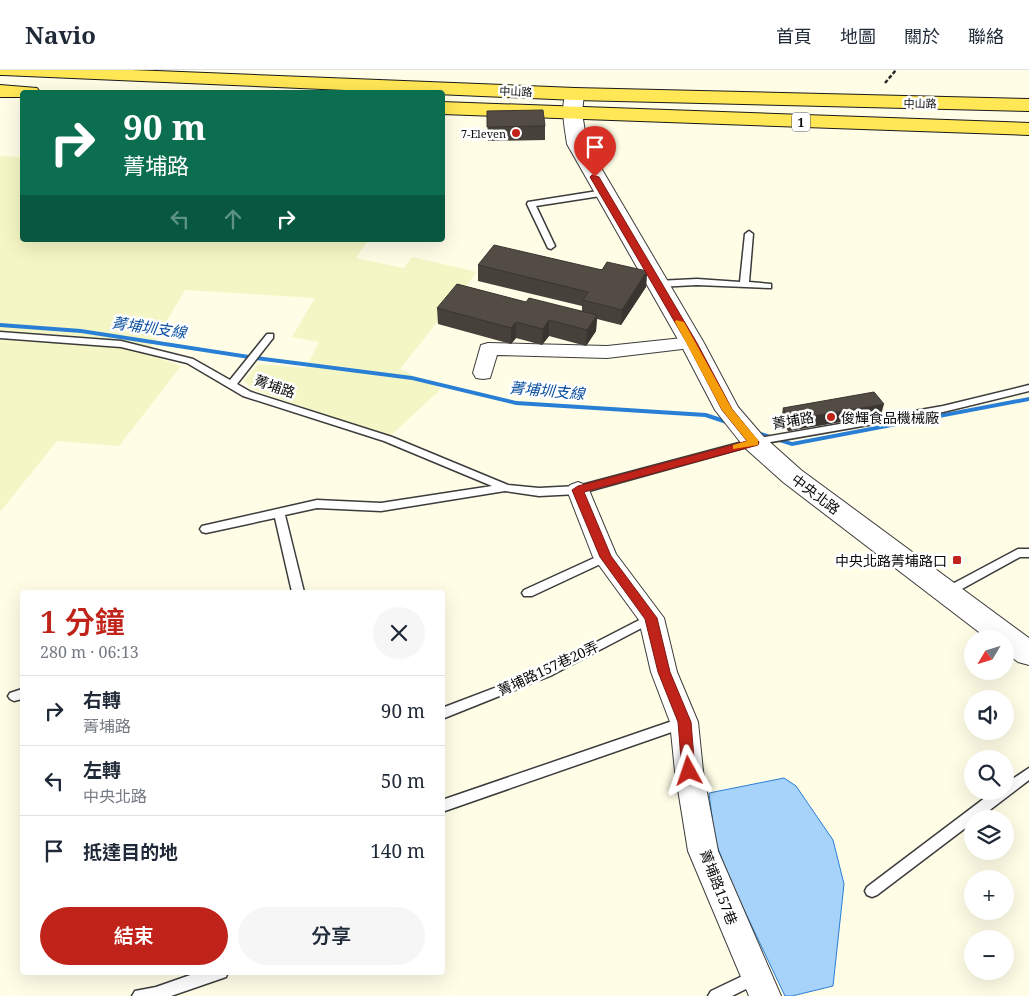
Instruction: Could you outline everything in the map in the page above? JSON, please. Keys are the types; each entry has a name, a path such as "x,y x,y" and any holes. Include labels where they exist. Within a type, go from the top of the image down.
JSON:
{"main road":[{"name":"中山路","path":"2,70 167,73 390,90"},
{"path":"0,91 20,92"},
{"name":"中山路","path":"445,94 574,104 1029,129"},
{"name":"中山路","path":"445,108 574,104 1029,106"}],"street":[{"name":"中央北路","path":"574,104 577,144 692,343 727,410 754,442 792,476 1029,654"},
{"path":"483,373 488,349 607,352 692,343"},
{"name":"菁埔路157巷","path":"578,490 605,557 651,618 664,672 684,722 689,771 703,851 760,987"}],"lane":[{"path":"551,246 531,204 604,193"},
{"path":"744,284 750,234"},
{"path":"657,284 697,282 768,286"},
{"name":"菁埔路","path":"0,335 121,344 190,360 247,394 388,439 506,488"},
{"path":"232,384 270,336"},
{"name":"菁埔路","path":"206,529 316,504 381,507 506,488 539,492 578,490 754,442 943,409 1029,388"},
{"path":"279,513 298,590"},
{"path":"947,592 1018,553 1029,553"},
{"path":"528,593 605,557"},
{"name":"菁埔路157巷20弄","path":"445,713 548,672 651,618"},
{"path":"445,805 684,722"},
{"path":"1014,784 1029,772"},
{"path":"872,891 993,800"},
{"path":"140,996 156,994 212,975"},
{"name":"菁埔路157巷","path":"716,996 760,987"}],"green space":[{"path":"0,156 20,157 20,242 367,242 356,258 404,268 412,257 477,272 400,369 441,389 389,437 255,390 244,381 258,364 306,368 319,342 292,337 315,298 185,290 147,354 181,366 119,446 57,441 0,512"}],"water":[{"path":"784,778 796,786 833,840 844,884 833,986 792,996 785,996 729,878 715,840 709,793"}],"building":[{"path":"543,110 545,126 487,127 487,111"},
{"path":"494,245 602,270 607,262 647,271 622,310 583,300 588,292 478,265"},
{"path":"457,284 526,302 529,298 597,315 587,330 549,320 543,329 516,322 511,328 437,308"},
{"path":"874,392 884,404 790,420 783,408"}],"waterway":[{"name":"菁埔圳支線","path":"0,325 81,331 249,357 412,378 516,403 706,415 732,424"},
{"name":"菁埔圳支線","path":"752,431 792,444 1029,399"}],"slow traffic":[{"path":"679,322 727,410 754,442 737,447"}],"place":[{"name":"7-Eleven","path":"516,133"},
{"name":"俊輝食品機械廠","path":"831,417"},
{"name":"中央北路菁埔路口","path":"957,560"}],"route":[{"path":"595,177 692,343 727,410 754,442 578,490 605,557 651,618 664,672 684,722 689,771"}]}
